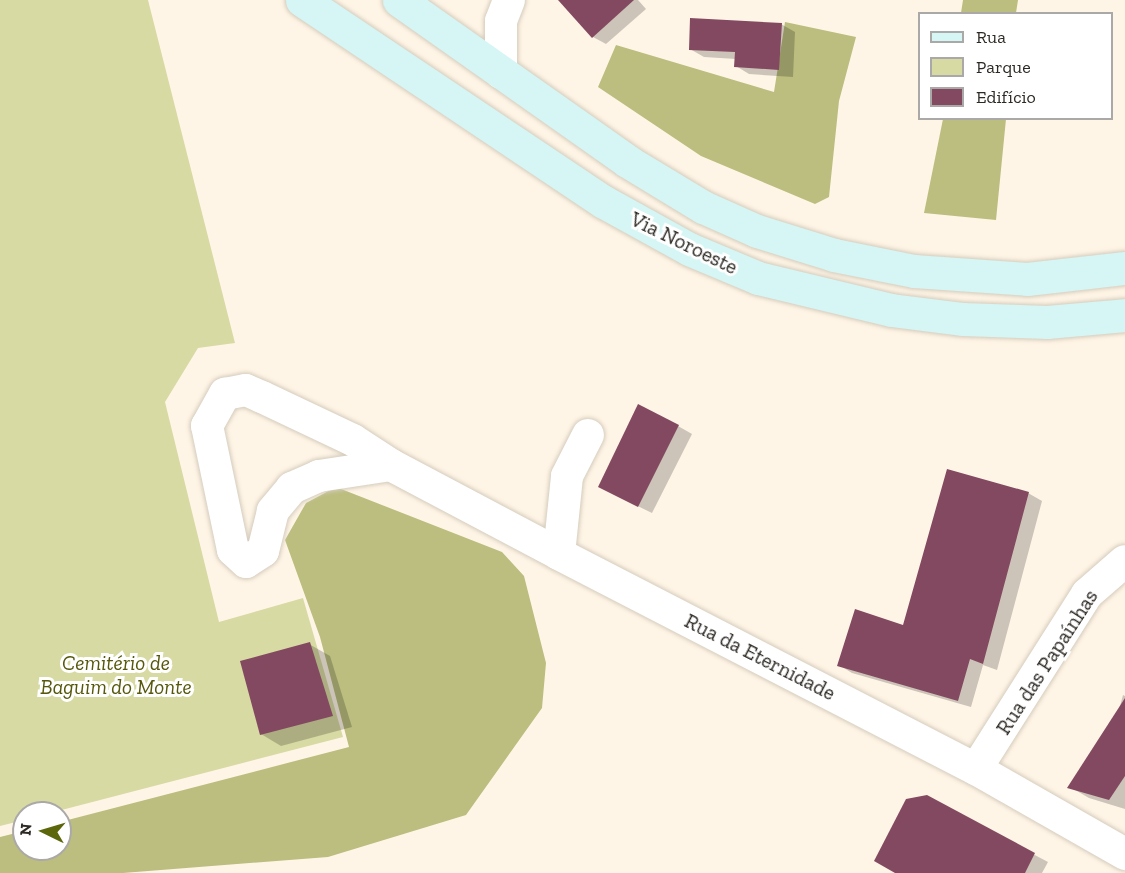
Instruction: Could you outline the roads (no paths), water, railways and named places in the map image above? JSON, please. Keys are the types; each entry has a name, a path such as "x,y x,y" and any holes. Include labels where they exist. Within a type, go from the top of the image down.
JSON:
{"main road":[{"name":"Via Noroeste","path":"302,0 604,202 689,249 758,278 891,310 963,319 1047,322 1125,315"},
{"name":"Via Noroeste","path":"399,0 627,161 703,207 779,238 834,255 958,275 1027,279 1125,268"}],"street":[{"path":"501,73 501,21 509,0"},
{"name":"Rua da Eternidade","path":"391,465 319,476 292,488 273,511 263,551 246,562 233,550 207,426 225,394 246,390 354,441 391,465 559,554 976,769 1125,854"},
{"path":"559,554 567,476 588,435"},
{"name":"Rua das Papaínhas","path":"976,769 1087,594 1125,561"}],"park label":[{"name":"Cemitério de Baguim do Monte","path":"116,675"}]}
